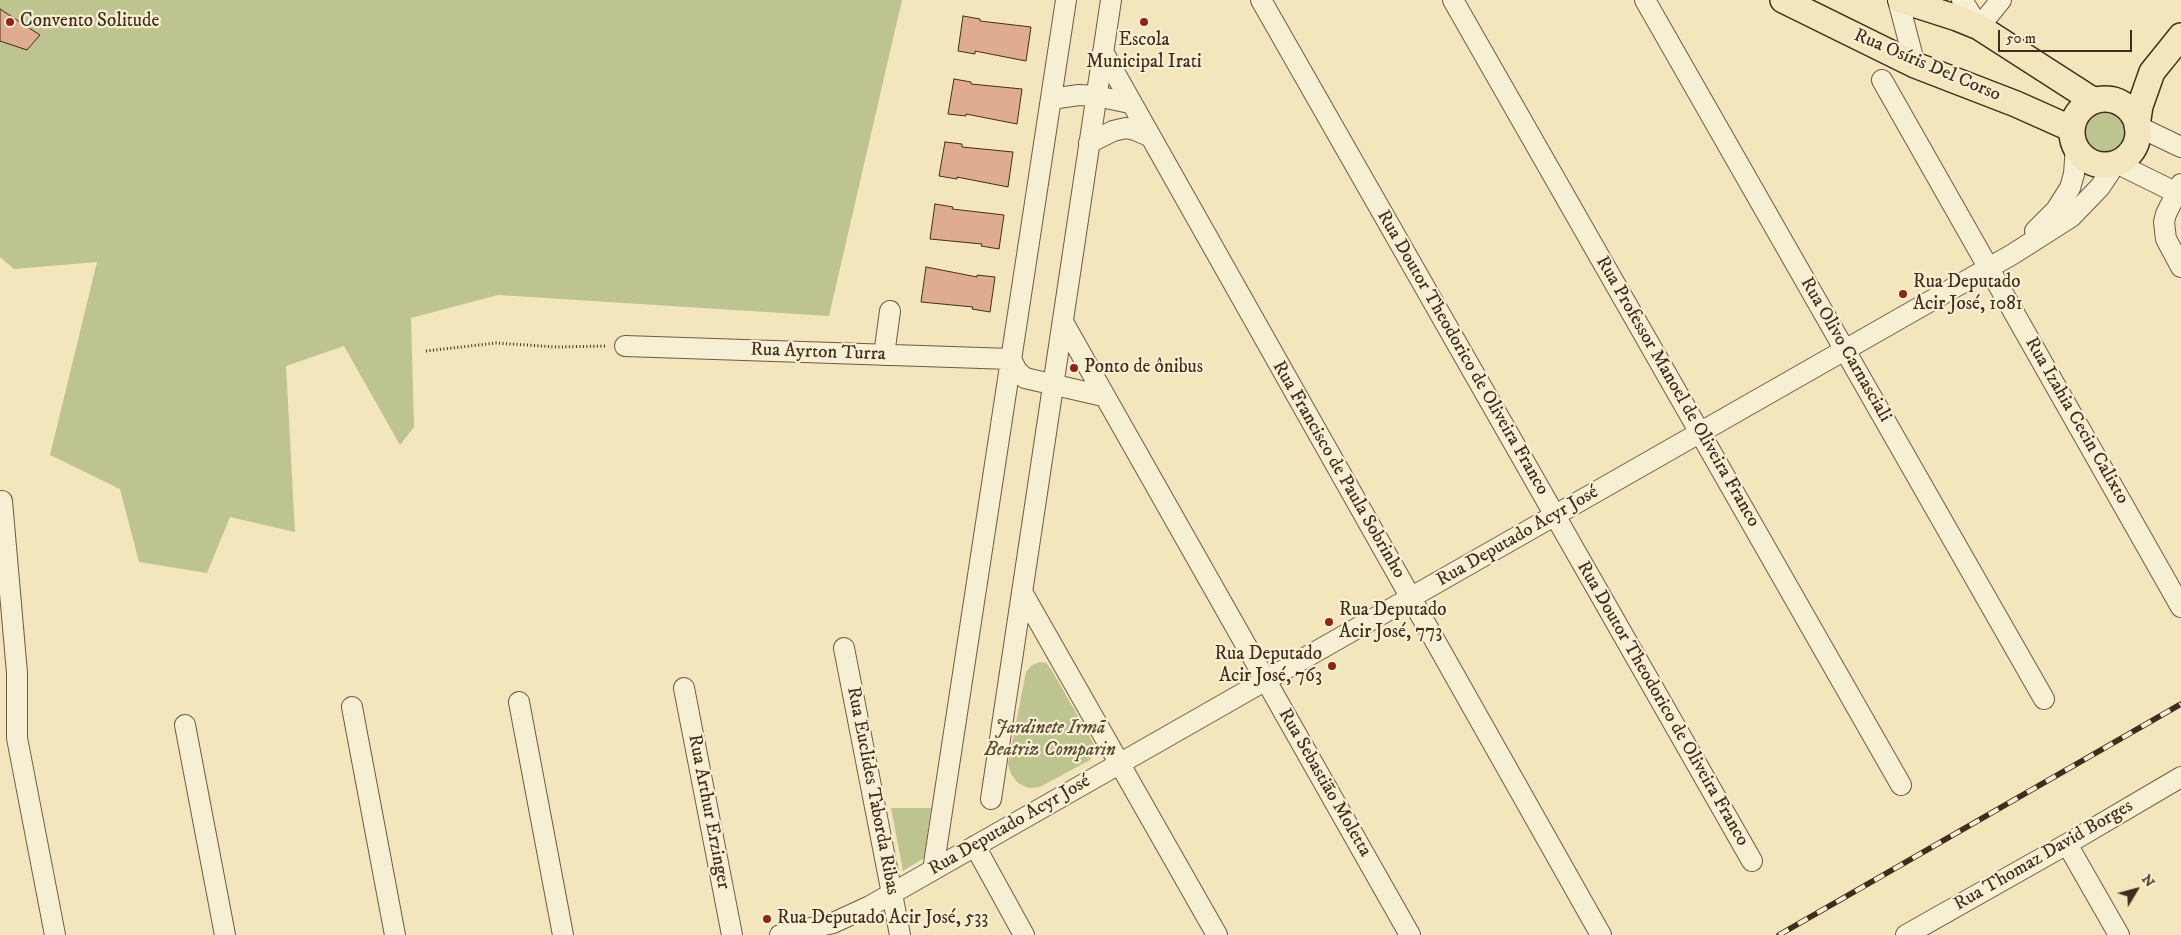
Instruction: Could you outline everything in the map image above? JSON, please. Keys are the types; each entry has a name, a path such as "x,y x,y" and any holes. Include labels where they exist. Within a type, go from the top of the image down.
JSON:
{"main road":[{"name":"Rua Osíris Del Corso","path":"1783,0 1915,65 2016,104 2074,138"},
{"path":"1899,0 1958,18 1979,27 2101,100 2118,102 2134,116 2137,126"},
{"path":"2152,72 2079,112 2074,138 2088,160 2097,164 2116,163 2124,159 2135,145 2140,106 2152,72 2181,36"}],"street":[{"path":"934,870 1066,0"},
{"path":"992,799 1111,0"},
{"name":"Rua Doutor Theodorico de Oliveira Franco","path":"1261,0 1752,861"},
{"name":"Rua Professor Manoel de Oliveira Franco","path":"1453,0 1901,785"},
{"name":"Rua Olivo Carnasciali","path":"1645,0 2044,699"},
{"path":"1899,0 1915,65"},
{"path":"1962,0 1979,27 2001,0"},
{"name":"Rua Francisco de Paula Sobrinho","path":"1103,52 1130,103 1601,935"},
{"name":"Rua Izahia Cecin Calixto","path":"1882,80 2181,606"},
{"path":"1051,99 1096,96 1130,103"},
{"path":"2137,126 2181,147"},
{"path":"1089,143 1113,130 1126,128 1149,136"},
{"name":"Rua Deputado Acyr José","path":"2013,254 2064,200 2074,174 2074,138"},
{"path":"2116,163 2180,191 2166,214 2164,232 2181,267"},
{"name":"Rua Deputado Acyr José","path":"780,935 832,923 851,916 892,894 2013,254 2071,217 2088,202 2116,163"},
{"path":"884,355 890,311"},
{"name":"Rua Sebastião Moletta","path":"1063,322 1103,396 1410,935"},
{"name":"Rua Ayrton Turra","path":"625,346 1011,359"},
{"path":"1011,359 1017,371 1025,378 1034,382 1053,384 1103,396"},
{"path":"2,509 5,601 17,673 17,738 55,935"},
{"path":"1022,592 1217,935"},
{"name":"Rua Euclides Taborda Ribas","path":"844,648 900,935"},
{"path":"0,661 17,673"},
{"name":"Rua Arthur Erzinger","path":"684,688 732,935"},
{"path":"519,702 563,935"},
{"path":"352,708 395,935"},
{"path":"185,725 225,935"},
{"name":"Rua Thomaz David Borges","path":"1906,935 2181,777"},
{"path":"2067,844 2119,935"},
{"path":"975,846 1024,935"}],"path":[{"path":"426,351 496,343 557,347 625,346"}],"green space":[{"path":"0,0 902,0 829,316 498,295 411,318 414,427 400,445 344,346 286,366 295,532 230,517 207,573 139,562 120,489 50,455 97,262 14,269 0,257"},
{"path":"2105,104 2116,106 2125,112 2131,121 2133,132 2131,143 2125,152 2116,158 2105,160 2094,158 2085,152 2079,143 2077,132 2079,121 2085,112 2094,106"},
{"name":"Jardinete Irmã Beatriz Comparin","path":"1039,662 1046,663 1051,669 1094,744 1094,752 1090,760 1040,787 1029,788 1018,783 1011,774 1008,764 1026,672 1032,665"},
{"path":"891,808 931,808 924,858 903,871"}],"building":[{"name":"Convento Solitude","path":"0,9 40,35 27,50 0,41"},
{"path":"963,16 980,19 980,21 1031,27 1026,61 975,51 975,54 958,51"},
{"path":"954,79 971,82 971,84 1022,89 1017,124 966,114 966,116 948,114"},
{"path":"945,142 962,144 962,147 1013,152 1008,187 957,177 957,179 939,176"},
{"path":"935,204 953,207 952,209 1004,215 999,249 981,246 982,244 930,239"},
{"path":"926,267 977,277 977,275 995,277 990,312 972,309 973,307 921,302"}],"railway":[{"path":"1779,935 2181,704"}],"place":[{"name":"Convento Solitude","path":"10,22"},
{"name":"Escola Municipal Irati","path":"1144,22"},
{"name":"Rua Deputado Acir José, 1081","path":"1903,294"},
{"name":"Ponto de ônibus","path":"1074,368"},
{"name":"Rua Deputado Acir José, 773","path":"1329,622"},
{"name":"Rua Deputado Acir José, 763","path":"1332,666"},
{"name":"Rua Deputado Acir José, 533","path":"767,919"}]}
